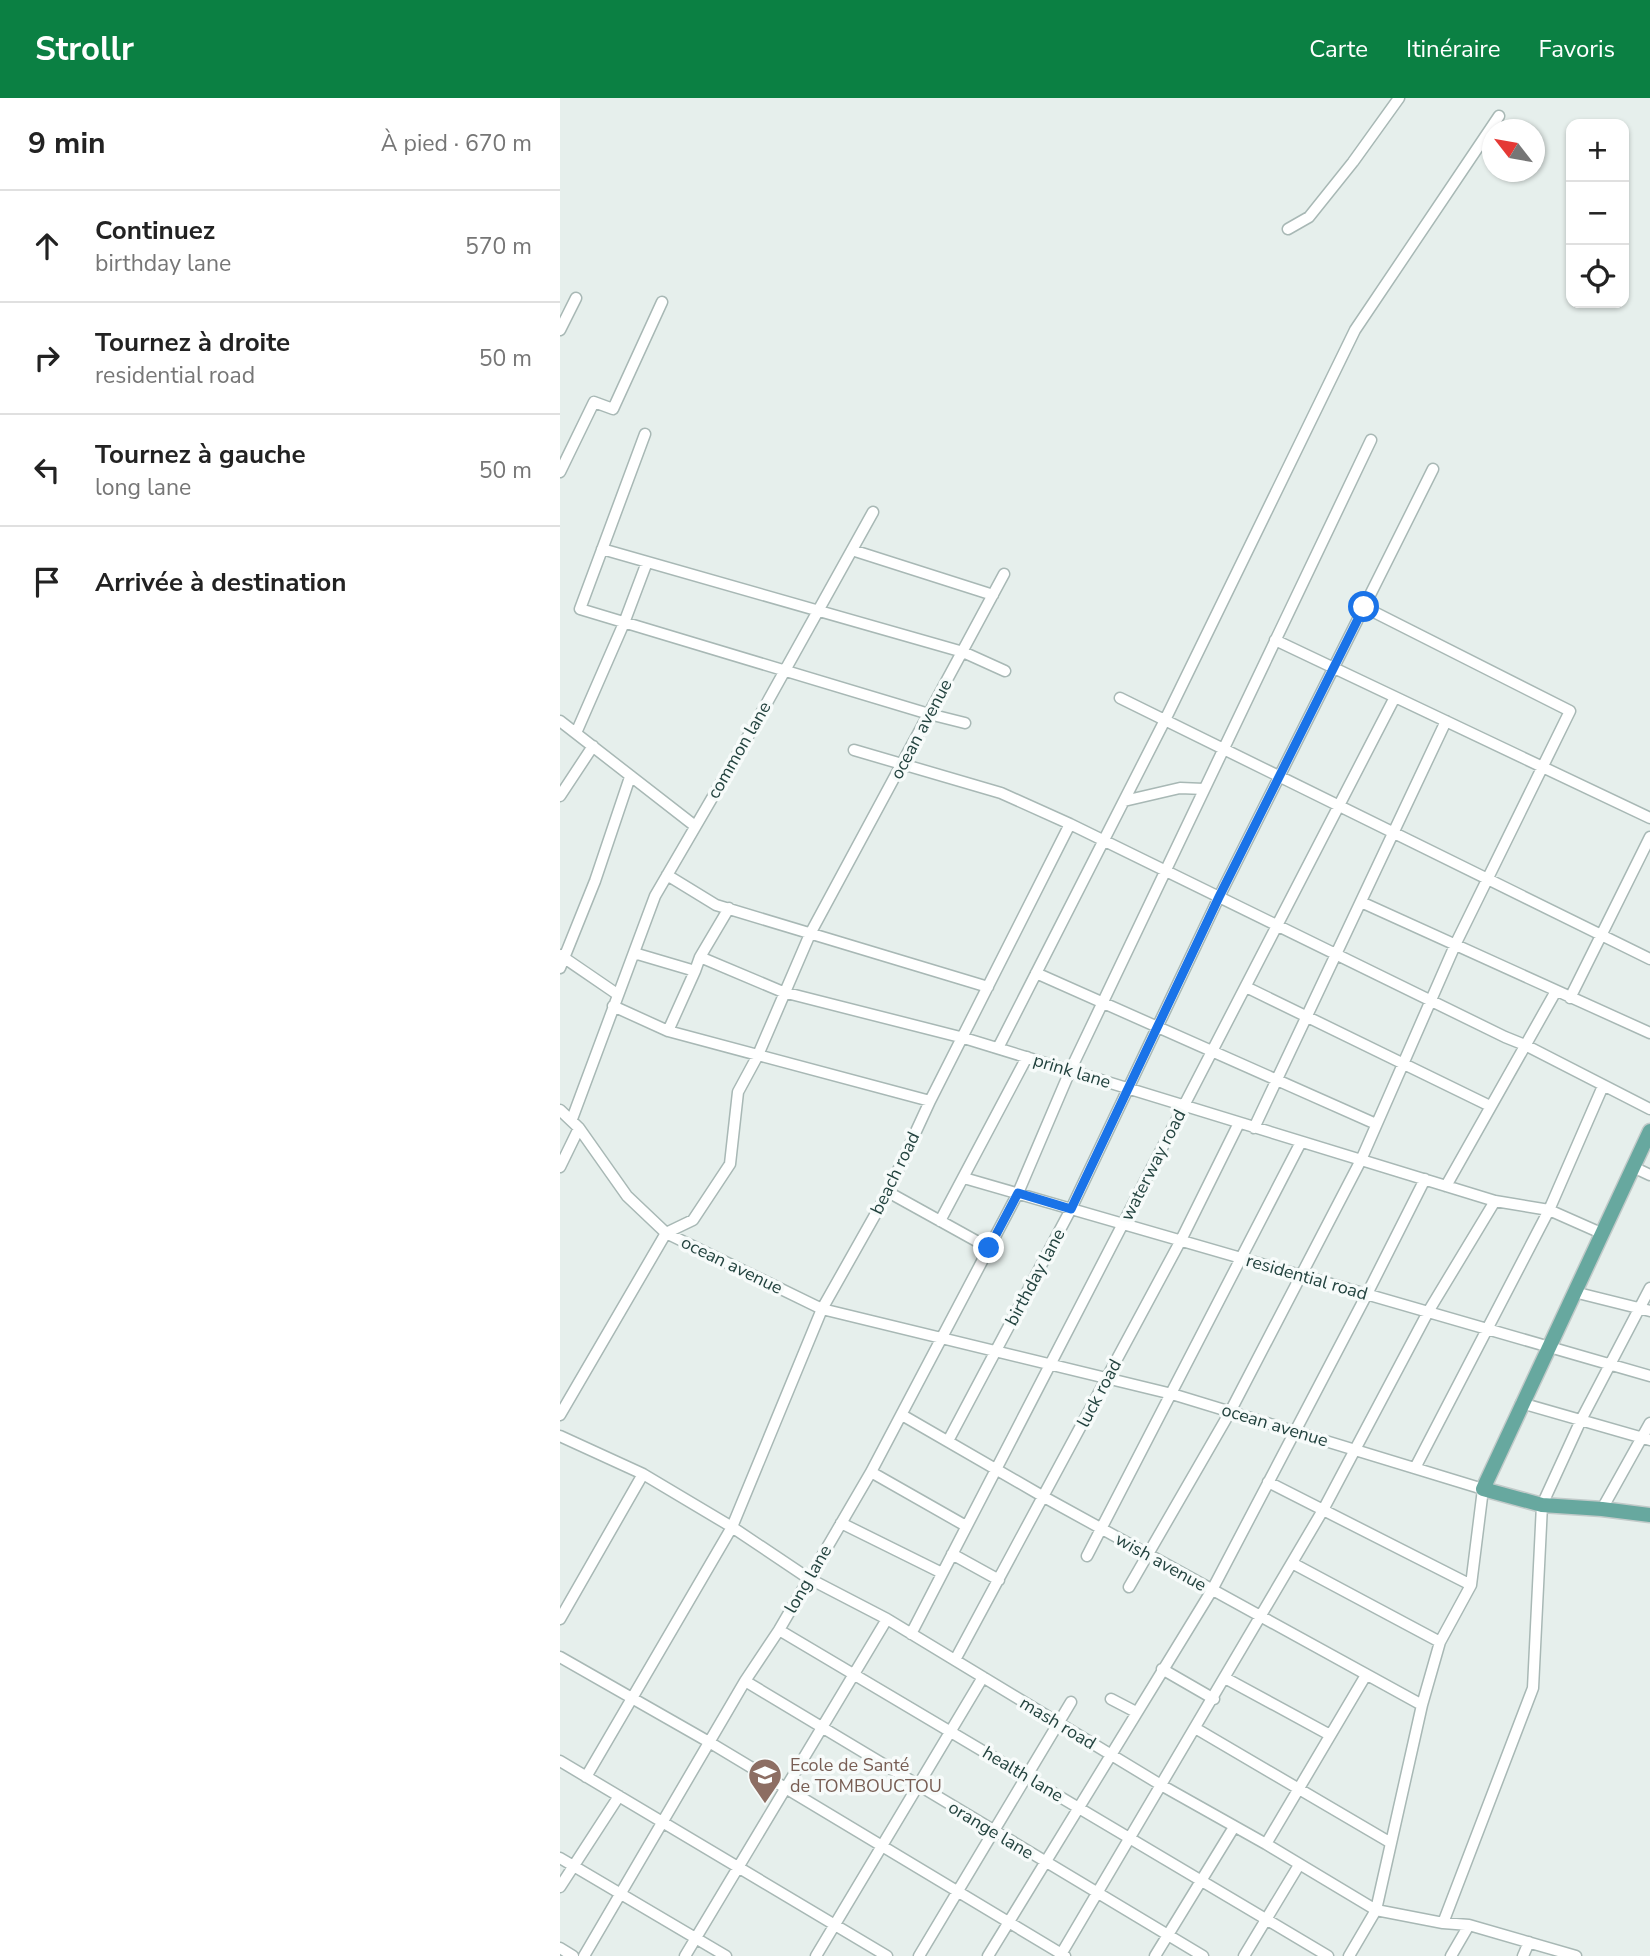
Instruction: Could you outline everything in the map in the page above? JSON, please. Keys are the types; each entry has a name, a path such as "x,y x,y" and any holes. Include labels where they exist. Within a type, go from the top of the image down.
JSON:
{"main road":[{"path":"1650,1130 1483,1489 1542,1505 1650,1515"}],"street":[{"path":"1288,229 1309,217 1399,98"},
{"path":"998,1048 1165,720 1355,330 1499,116"},
{"path":"560,330 576,298"},
{"path":"560,472 594,402 613,409 663,302"},
{"path":"645,435 580,609 965,723"},
{"name":"long lane","path":"584,1956 871,1472 1018,1193 1070,1071 1371,440"},
{"name":"birthday lane","path":"948,1441 1071,1209 1219,897 1433,469"},
{"name":"common lane","path":"560,1167 617,994 655,896 873,512"},
{"path":"602,550 962,652 1004,671"},
{"path":"852,550 993,595"},
{"path":"576,733 624,623 647,562"},
{"name":"ocean avenue","path":"666,1233 693,1220 730,1164 738,1092 758,1055 783,992 810,934 1004,574"},
{"path":"1129,1587 1230,1412 1361,1160 1455,943 1570,710 1364,607"},
{"path":"1275,640 1650,818"},
{"name":"waterway road","path":"911,1634 1395,697"},
{"path":"1120,698 1650,960"},
{"path":"560,721 695,826"},
{"path":"1255,1128 1446,721"},
{"path":"560,796 593,746"},
{"path":"853,750 1001,793 1070,824 1525,1045 1650,1109"},
{"path":"617,994 561,960 595,881 630,777"},
{"path":"1124,801 1180,788 1204,789"},
{"name":"beach road","path":"586,1777 732,1527 822,1309 888,1192 930,1101 1070,824"},
{"path":"1570,998 1650,837"},
{"path":"667,875 716,905 988,988"},
{"path":"1361,902 1650,1033"},
{"path":"668,1031 700,957 729,908"},
{"path":"634,953 695,971"},
{"name":"prink lane","path":"700,957 783,992 964,1038 1495,1201 1549,1210 1601,1233"},
{"path":"1036,973 1376,1124"},
{"path":"1245,987 1490,1107"},
{"path":"1446,1186 1556,991"},
{"path":"613,1006 668,1031 930,1101"},
{"path":"940,1221 1027,1057"},
{"path":"1415,1468 1549,1210 1603,1086"},
{"path":"560,1110 575,1124 627,1196 666,1233 560,1415"},
{"name":"luck road","path":"955,1660 1181,1240 1239,1123"},
{"path":"1087,1556 1300,1142"},
{"path":"1633,1167 1650,1175"},
{"name":"residential road","path":"964,1178 1650,1376"},
{"path":"988,1956 1212,1590 1425,1179"},
{"path":"888,1192 989,1248"},
{"path":"560,1657 709,1742 1062,1955 1324,1510 1428,1312 1495,1201"},
{"name":"ocean avenue","path":"666,1233 822,1309 1172,1394 1483,1489"},
{"path":"1443,1923 1533,1688 1542,1505 1581,1420 1610,1365 1645,1309 1650,1288"},
{"path":"1574,1292 1645,1309"},
{"path":"1521,1403 1646,1438"},
{"name":"wish avenue","path":"902,1415 1044,1497 1422,1705"},
{"path":"1602,1509 1646,1438 1650,1423"},
{"name":"mash road","path":"560,1436 643,1474 732,1527 808,1578 887,1619 1161,1785 1376,1910 1443,1923 1469,1925 1576,1956"},
{"path":"871,1472 967,1526"},
{"path":"560,1619 643,1474"},
{"path":"1268,1482 1471,1585"},
{"path":"1349,1956 1376,1910 1422,1705 1440,1642 1471,1585 1483,1489"},
{"path":"841,1522 942,1573"},
{"path":"952,1554 999,1580"},
{"path":"1292,1563 1440,1642"},
{"path":"685,1956 887,1619"},
{"name":"health lane","path":"779,1630 1328,1956"},
{"path":"1163,1669 1214,1699"},
{"path":"1266,1844 1366,1675"},
{"path":"816,1956 983,1677"},
{"path":"1225,1678 1331,1735"},
{"name":"orange lane","path":"745,1681 1203,1956"},
{"path":"1111,1699 1136,1712"},
{"path":"919,1956 1071,1702"},
{"path":"1195,1728 1391,1843"},
{"path":"560,1761 887,1956"},
{"path":"560,1886 619,1796"},
{"path":"1155,1956 1234,1827"},
{"path":"560,1858 726,1956"},
{"path":"1244,1956 1299,1865"},
{"path":"1451,1956 1469,1925"},
{"path":"1523,1956 1529,1942"},
{"path":"560,1948 573,1956"}],"place":[{"name":"Ecole de Santé de TOMBOUCTOU","path":"765,1805"}],"route":[{"path":"989,1248 1018,1193 1071,1209 1219,897 1364,607"}]}
